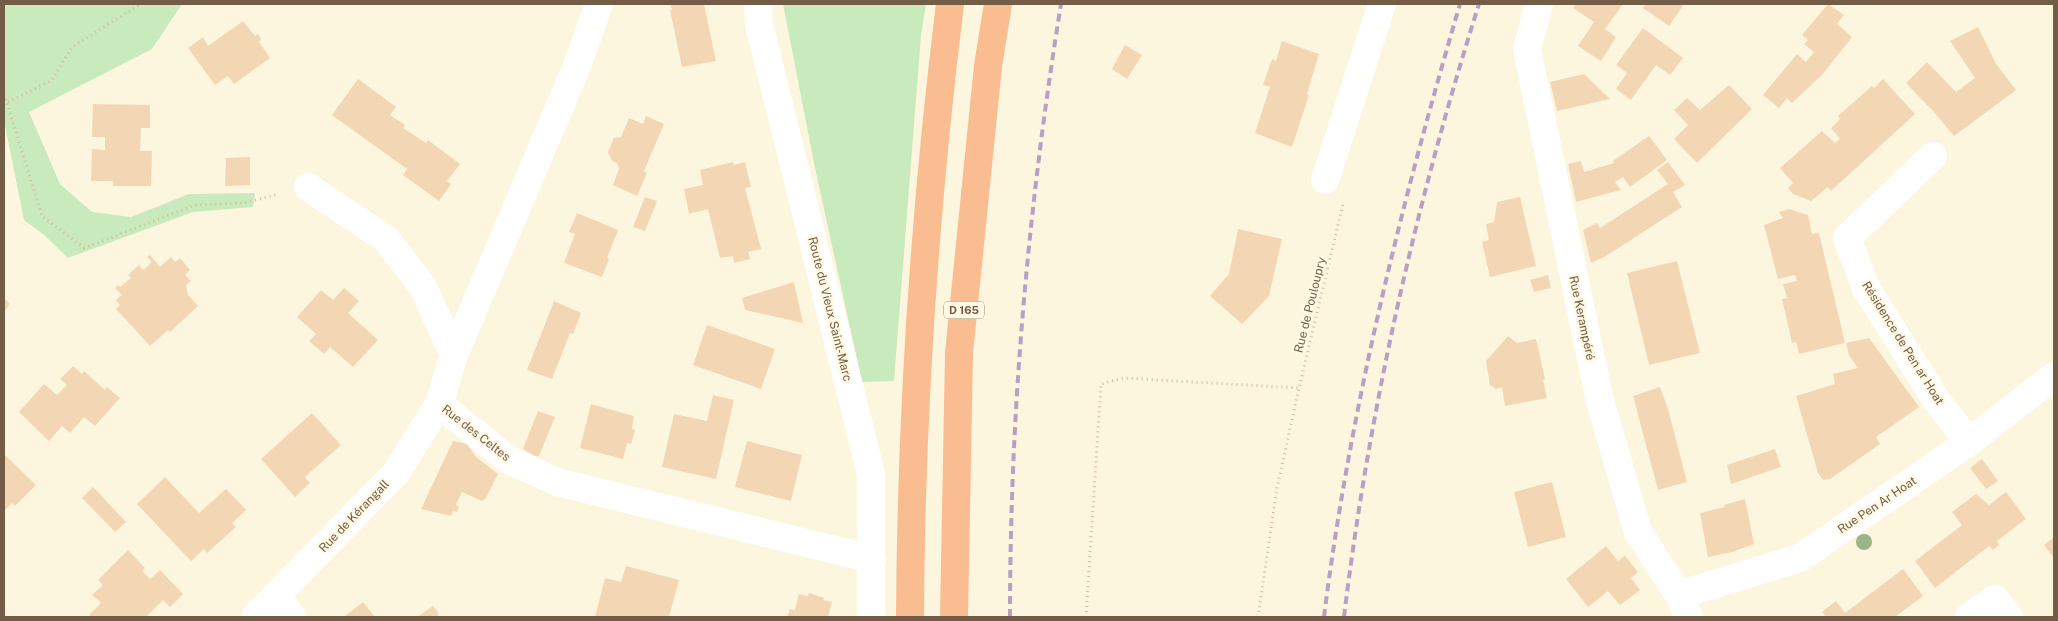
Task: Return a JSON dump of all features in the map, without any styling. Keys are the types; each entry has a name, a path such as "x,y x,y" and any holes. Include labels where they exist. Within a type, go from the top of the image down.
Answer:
{"highway":[{"path":"910,617 910,567 921,312 943,58 950,4"},
{"name":"D 165","path":"954,617 959,353 988,66 998,4"}],"street":[{"name":"Rue des Celtes","path":"599,4 577,66 454,355 439,404 509,460 556,482 872,559"},
{"name":"Route du Vieux Saint-Marc","path":"758,4 759,25 871,474 871,617"},
{"path":"1335,188 1382,4"},
{"name":"Rue Kerampéré","path":"1540,4 1527,49 1599,397 1638,532 1684,606"},
{"name":"Résidence de Pen ar Hoat","path":"1933,156 1847,238 1866,288 1937,401 1969,442"},
{"path":"308,187 386,239 423,287 454,355"},
{"name":"Rue Pen Ar Hoat","path":"1684,606 1800,558 1969,442 2054,376"},
{"name":"Rue de Kérangall","path":"255,617 284,607 396,473 439,404"},
{"path":"1969,617 1995,599 2009,617"}],"path":[{"path":"8,103 52,80 72,47 141,4"},
{"path":"4,94 42,216 84,248 195,205 244,202 308,187"},
{"name":"Rue de Pouloupry","path":"1258,617 1277,488 1298,388 1335,188"},
{"path":"1086,617 1101,384 1123,378 1298,388"}],"green space":[{"path":"5,4 182,4 152,49 29,112 60,184 92,212 131,217 189,194 255,193 253,207 193,212 68,258 43,234 24,220 4,120"},
{"path":"783,4 926,4 921,35 894,381 862,382 815,168"}],"building":[{"path":"670,4 704,4 716,61 682,67"},
{"path":"1576,4 1623,4 1605,29 1616,37 1601,61 1578,46 1594,22 1573,8"},
{"path":"1646,4 1684,4 1669,26 1643,8"},
{"path":"1828,4 1844,15 1837,24 1852,37 1822,75 1792,103 1787,98 1779,108 1763,95 1797,54 1806,62 1814,52 1804,44 1808,40 1802,35"},
{"path":"243,21 255,36 258,34 261,39 259,42 270,58 234,84 228,76 215,85 188,48 203,37 208,46"},
{"path":"1978,27 1996,64 2016,90 1954,136 1906,83 1927,62 1956,92 1975,78 1950,41"},
{"path":"1643,28 1683,58 1670,75 1656,65 1631,100 1616,89 1627,73 1616,65"},
{"path":"1282,41 1319,54 1307,94 1309,95 1292,147 1255,133 1270,87 1263,85 1272,59 1276,61"},
{"path":"1125,45 1142,55 1127,79 1112,69"},
{"path":"1584,74 1610,99 1557,111 1550,82"},
{"path":"358,79 396,107 390,115 405,125 403,128 426,143 428,140 460,164 447,181 451,184 439,201 403,175 407,169 332,115"},
{"path":"1883,79 1915,114 1831,191 1828,187 1811,201 1793,194 1788,188 1793,183 1780,168 1822,131 1835,143 1840,139 1831,128 1840,119 1838,116 1872,86 1874,88"},
{"path":"1729,85 1752,109 1697,163 1674,139 1688,125 1674,110 1687,98 1700,110"},
{"path":"93,104 150,105 150,128 141,128 140,151 152,151 151,186 113,186 113,181 91,181 92,149 105,150 105,137 92,137"},
{"path":"646,116 664,124 644,171 647,173 637,196 613,185 619,169 617,163 612,161 608,152 614,138 621,137 629,118 643,124"},
{"path":"1649,136 1667,160 1630,187 1623,177 1615,182 1621,190 1576,202 1568,164 1581,161 1584,172 1614,163 1613,161"},
{"path":"250,157 250,185 225,186 226,158"},
{"path":"733,162 734,165 745,162 751,187 745,188 761,249 748,252 750,259 734,263 733,256 720,258 708,209 689,214 684,189 703,185 700,170"},
{"path":"1668,162 1685,185 1673,192 1682,207 1606,256 1591,263 1583,230 1597,223 1600,228 1668,184 1657,170"},
{"path":"645,197 657,201 645,231 633,227"},
{"path":"1520,197 1536,266 1490,277 1482,242 1489,240 1486,224 1494,222 1497,202"},
{"path":"1789,209 1808,215 1812,234 1819,233 1845,343 1799,354 1796,342 1792,343 1782,299 1787,298 1783,284 1797,281 1795,275 1778,279 1764,225 1783,218 1779,212"},
{"path":"577,213 618,230 602,277 564,263 575,234 569,232"},
{"path":"1238,229 1282,239 1269,296 1242,324 1210,296 1229,274"},
{"path":"150,255 160,267 171,257 175,262 180,258 190,270 185,275 191,281 186,285 188,295 198,306 170,332 168,330 150,346 116,309 120,305 116,300 122,295 115,288 118,285 120,287 131,278 128,275 139,265 143,270 152,262 147,257"},
{"path":"1677,261 1700,353 1649,365 1627,273"},
{"path":"1548,275 1551,288 1534,292 1530,280"},
{"path":"794,282 803,323 745,310 742,298"},
{"path":"344,288 359,301 348,313 378,340 353,367 330,347 324,354 309,341 316,334 297,317 321,290 333,300"},
{"path":"4,298 10,304 4,312"},
{"path":"554,301 581,313 573,334 570,333 552,379 527,370"},
{"path":"707,325 775,349 761,389 693,365"},
{"path":"1508,336 1517,343 1536,339 1545,379 1543,380 1547,398 1505,406 1502,387 1496,389 1490,385 1486,361"},
{"path":"1869,338 1919,407 1876,437 1880,444 1830,479 1823,480 1818,473 1796,396 1835,384 1833,374 1858,368 1849,355 1846,343"},
{"path":"73,366 82,374 84,371 105,390 107,387 120,398 95,426 84,417 70,433 62,426 49,441 19,412 44,384 57,395 67,385 60,379"},
{"path":"1660,387 1668,409 1687,482 1658,490 1633,396"},
{"path":"713,395 734,400 716,479 662,467 674,414 707,421"},
{"path":"591,404 634,416 632,429 635,430 631,444 627,443 623,459 580,448"},
{"path":"538,411 555,417 539,456 535,456 523,449"},
{"path":"312,413 341,445 305,477 310,483 295,497 261,459"},
{"path":"453,441 467,444 476,457 498,474 486,498 482,501 462,492 456,505 459,507 457,512 453,511 451,516 421,509"},
{"path":"747,441 802,455 791,501 735,487"},
{"path":"1775,449 1781,467 1731,484 1727,465"},
{"path":"4,454 36,485 15,506 12,503 4,511"},
{"path":"1982,459 1998,481 1986,489 1970,468"},
{"path":"165,477 199,513 226,489 246,510 232,523 236,527 207,553 204,549 191,561 137,504"},
{"path":"1552,482 1566,537 1528,547 1514,492"},
{"path":"93,487 126,522 115,532 82,498"},
{"path":"2006,492 2026,519 1997,541 1999,545 1993,550 1989,546 1935,588 1915,561 1962,525 1952,512 1976,494 1989,505"},
{"path":"1745,499 1754,544 1732,552 1708,557 1700,513 1725,507 1724,505"},
{"path":"2054,537 2054,558 2044,545"},
{"path":"1606,546 1618,561 1625,556 1638,572 1631,578 1640,590 1620,605 1608,591 1588,607 1566,579"},
{"path":"128,550 145,568 142,571 150,579 160,570 183,594 170,607 163,600 146,617 91,617 89,615 101,603 92,595 103,585 98,580"},
{"path":"626,566 679,580 669,617 595,617 605,578 621,582"},
{"path":"1903,569 1923,596 1895,617 1826,617 1822,612 1836,601 1845,613"},
{"path":"809,593 832,602 828,617 787,617 790,609 795,610 799,594 808,596"},
{"path":"363,602 375,617 345,616"},
{"path":"433,606 438,612 438,617 417,617"}],"railway":[{"path":"1010,617 1013,463 1023,310 1039,157 1061,4"},
{"path":"1324,617 1348,462 1380,308 1398,231 1460,4"},
{"path":"1344,617 1354,539 1367,462 1397,308 1435,155 1479,4"}]}
